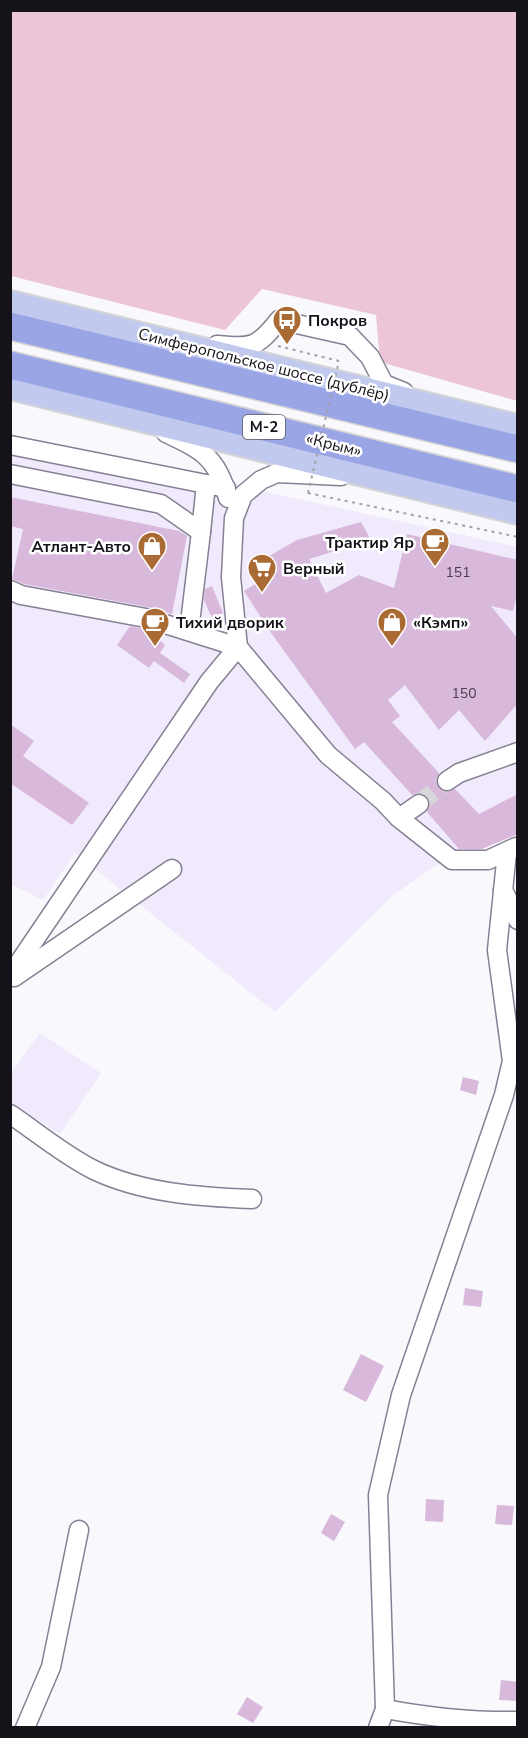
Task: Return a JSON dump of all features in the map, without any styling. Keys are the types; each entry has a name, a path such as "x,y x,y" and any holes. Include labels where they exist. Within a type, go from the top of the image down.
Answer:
{"highway":[{"name":"М-2","path":"10,326 518,449"},
{"name":"«Крым»","path":"10,365 518,489"}],"main road":[{"name":"Симферопольское шоссе (дублёр)","path":"10,302 518,426"},
{"path":"10,388 518,513"}],"street":[{"path":"164,340 249,347 263,339 279,320 350,336 370,357 384,384 459,412"},
{"path":"10,978 209,682 238,647 231,577 234,518 226,488 216,466 199,448 134,418"},
{"path":"10,445 226,488"},
{"path":"234,518 243,495 261,480 278,473 377,477"},
{"path":"10,474 163,505 201,532"},
{"path":"163,505 169,477"},
{"path":"189,631 206,484"},
{"path":"10,590 21,595 146,618 238,647 328,755 384,801 399,818 452,860 488,860 512,849"},
{"path":"447,781 459,773 518,752"},
{"path":"399,818 419,804"},
{"path":"378,1728 385,1709 378,1495 401,1395 504,1095 512,1061 497,950 502,890 512,849"},
{"path":"10,978 172,869"},
{"path":"502,890 518,920"},
{"path":"20,1116 96,1170 140,1186 213,1198 252,1199"},
{"path":"25,1728 51,1667 79,1530"},
{"path":"385,1709 425,1716 490,1722 518,1721"}],"path":[{"path":"296,351 339,361 308,493 518,537"}],"shaded area":[{"path":"10,11 517,11 517,401 380,362 376,315 262,289 225,330 11,276"},
{"path":"11,440 203,478 517,547 517,834 478,850 460,849 392,896 275,1012 75,853 43,900 11,884"},
{"path":"40,1033 101,1073 60,1134 11,1102 11,1073"}],"building":[{"path":"10,497 179,531 187,536 172,614 148,607 24,584 12,579 23,529 10,526"},
{"path":"361,522 371,540 309,559 326,593 359,575 394,588 407,534 518,560 518,591 513,611 491,606 518,639 518,703 485,741 459,710 439,730 405,685 388,700 400,716 392,722 439,773 436,782 442,791 455,789 479,814 518,794 518,834 482,849 459,849 427,812 430,804 428,797 419,793 412,795 364,742 355,749 269,630 244,591 260,581 253,565 297,540"},
{"path":"212,586 223,613 212,618 204,600 205,589"},
{"path":"130,626 148,630 165,645 160,653 190,674 184,683 154,661 149,668 117,645"},
{"path":"10,724 34,741 23,756 89,803 72,825 10,783"},
{"path":"463,1077 479,1081 476,1095 460,1090"},
{"path":"465,1288 483,1291 481,1307 463,1305"},
{"path":"361,1354 384,1366 366,1402 343,1390"},
{"path":"426,1499 444,1500 443,1522 425,1521"},
{"path":"497,1505 514,1506 512,1525 495,1524"},
{"path":"331,1514 345,1522 334,1541 321,1533"},
{"path":"501,1680 518,1682 518,1701 499,1700"},
{"path":"247,1697 263,1707 253,1723 237,1714"}],"tunnel":[{"path":"419,804 447,781"}],"place":[{"name":"Покров","path":"287,346"},
{"name":"Трактир Яр","path":"435,568"},
{"name":"Атлант-Авто","path":"152,572"},
{"name":"Верный","path":"262,594"},
{"name":"Тихий дворик","path":"155,648"},
{"name":"«Кэмп»","path":"392,648"}]}
